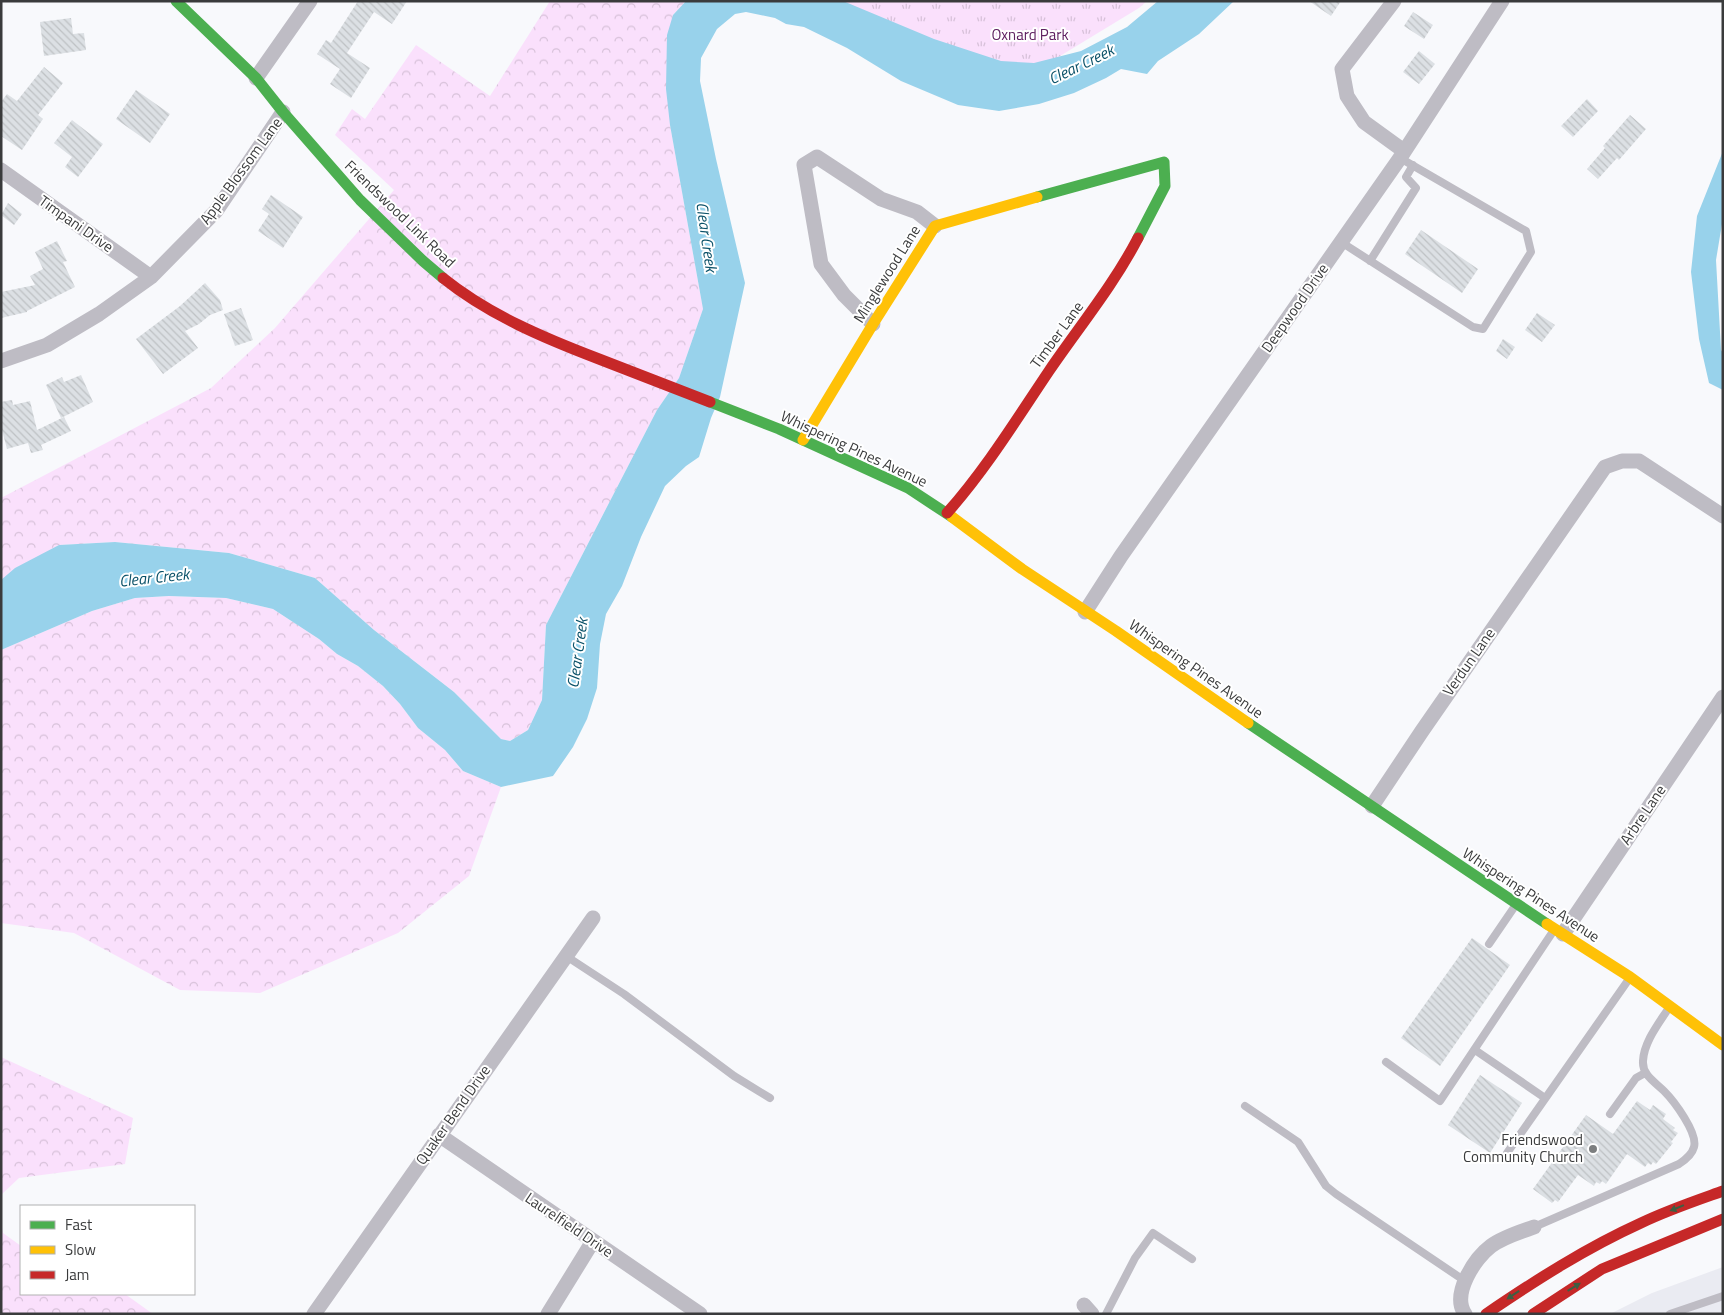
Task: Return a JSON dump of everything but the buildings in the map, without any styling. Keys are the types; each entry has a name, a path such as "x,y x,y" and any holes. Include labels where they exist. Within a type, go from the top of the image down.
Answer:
{"main road":[{"name":"Friendswood Link Road","path":"176,1 256,78 283,112 360,200 423,261 457,289 498,315 553,341 624,369"},
{"name":"Minglewood Lane","path":"804,440 873,324 935,226 1164,162"},
{"name":"Timber Lane","path":"947,513 968,489 1003,442 1050,370 1103,297 1131,252 1164,186 1164,162"},
{"name":"Whispering Pines Avenue","path":"624,369 779,429 908,488 947,513 1022,569 1116,631 1265,735 1516,904 1630,977 1723,1045"},
{"path":"1486,1314 1540,1277 1582,1252 1631,1227 1723,1191"},
{"path":"1533,1314 1602,1269 1723,1219"}],"street":[{"path":"256,78 310,1"},
{"path":"1394,1 1342,69 1347,96 1364,122 1406,158"},
{"name":"Deepwood Drive","path":"1086,612 1121,556 1341,242 1406,158 1502,1"},
{"name":"Apple Blossom Lane","path":"1,362 46,345 99,314 151,277 216,212 283,112"},
{"path":"873,324 844,295 821,264 804,165 817,157 880,199 916,212 935,226"},
{"name":"Timpani Drive","path":"1,170 151,277"},
{"name":"Verdun Lane","path":"1372,806 1605,467 1622,461 1639,461 1723,516"},
{"name":"Arbre Lane","path":"1559,931 1723,697"},
{"name":"Quaker Bend Drive","path":"314,1314 593,918"},
{"name":"Laurelfield Drive","path":"439,1135 700,1314"},
{"path":"1464,1314 1461,1303 1462,1291 1465,1281 1478,1259 1491,1246 1503,1239 1534,1227"},
{"path":"548,1314 593,1241"}],"lane":[{"path":"1370,261 1416,188 1406,177 1406,158"},
{"path":"1341,242 1473,327 1483,329 1532,252 1526,231 1406,158"},
{"path":"1489,944 1516,904"},
{"path":"1386,1062 1440,1101 1559,931"},
{"path":"566,956 624,994 734,1076 770,1098"},
{"path":"1507,1153 1630,977"},
{"path":"1534,1227 1679,1164 1687,1159 1695,1146 1694,1137 1689,1126 1664,1092 1645,1073 1642,1062 1644,1052 1656,1028 1670,1006"},
{"path":"1476,1050 1545,1098"},
{"path":"1610,1114 1636,1078 1645,1073"},
{"path":"1245,1106 1298,1142 1326,1186 1336,1194 1465,1281"},
{"path":"1106,1314 1135,1258 1153,1233 1192,1260"},
{"path":"1670,1314 1723,1296"}],"shaded area":[{"path":"1723,1267 1723,1314 1610,1314 1652,1293"}],"green space":[{"path":"550,1 686,1 673,15 670,125 703,309 679,378 657,410 546,625 542,700 528,730 510,741 501,739 454,692 374,630 315,578 229,553 115,542 59,545 1,580 1,498 211,388 275,328 394,190 335,135 352,109 365,119 416,45 490,96"},
{"name":"Oxnard Park","path":"839,1 1147,1 1139,8 1037,70 965,59"},
{"path":"169,596 226,598 273,609 319,639 337,654 358,666 383,686 400,704 418,728 445,750 463,771 501,787 469,876 398,933 260,993 180,990 74,933 1,923 1,650 92,611 135,598"},
{"path":"1,1057 133,1118 125,1164 19,1178 1,1195"},
{"path":"1,1223 3,1233 20,1245 20,1295 126,1295 153,1314 1,1314"}],"water":[{"name":"Clear Creek","path":"686,1 843,1 934,39 1001,61 1034,63 1081,51 1127,27 1158,1 1234,1 1199,34 1158,61 1147,74 1121,69 1074,93 1039,104 999,111 958,105 901,81 847,48 804,27 786,24 775,18 746,12 735,14 717,29 701,58 700,81 745,283 720,397 711,418 699,457 686,466 665,486 641,537 622,586 606,614 600,644 597,688 587,719 573,747 553,776 501,787 463,771 445,750 418,728 400,704 383,686 358,666 337,654 319,639 273,609 226,598 169,596 135,598 92,611 1,650 1,580 15,568 59,545 115,542 229,553 315,578 374,630 454,692 501,739 510,741 528,730 542,700 546,625 657,410 679,378 703,309 670,125 666,89 667,35 673,15"},
{"path":"1723,151 1723,218 1716,260 1721,350 1723,353 1723,390 1709,383 1699,339 1691,272 1697,216"}],"traffic: fast":[{"path":"176,1 256,78 283,112 360,200 443,278"},
{"path":"1037,197 1164,162 1165,186 1138,238"},
{"path":"710,402 779,429 908,488 952,517"},
{"path":"1248,723 1547,924"}],"traffic: slow":[{"path":"803,440 935,226 1037,197"},
{"path":"952,517 1022,569 1116,631 1248,723"},
{"path":"1547,924 1630,977 1723,1045"}],"traffic: jam":[{"path":"947,513 975,479 1107,290 1138,238"},
{"path":"443,278 479,303 538,334 710,402"},
{"path":"1486,1314 1543,1277 1601,1243 1661,1214 1723,1191"},
{"path":"1533,1314 1602,1269 1723,1219"}],"place":[{"name":"Friendswood Community Church","path":"1593,1149"}]}
